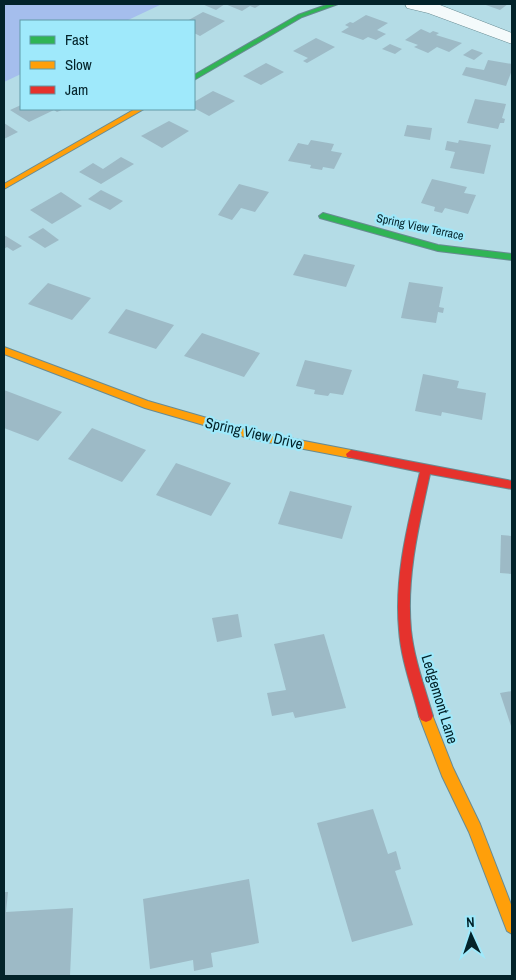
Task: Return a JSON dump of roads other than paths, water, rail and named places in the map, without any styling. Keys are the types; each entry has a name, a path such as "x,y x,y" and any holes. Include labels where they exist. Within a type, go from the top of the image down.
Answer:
{"street":[{"path":"195,77 300,16 335,4"},
{"path":"413,4 434,9 512,39"},
{"path":"4,186 138,110"},
{"name":"Spring View Terrace","path":"323,216 438,248 512,257"},
{"name":"Spring View Drive","path":"4,350 145,404 252,435 512,485"},
{"name":"Ledgemont Lane","path":"426,468 410,538 403,585 405,632 428,724 447,771 475,829 512,926"}]}
